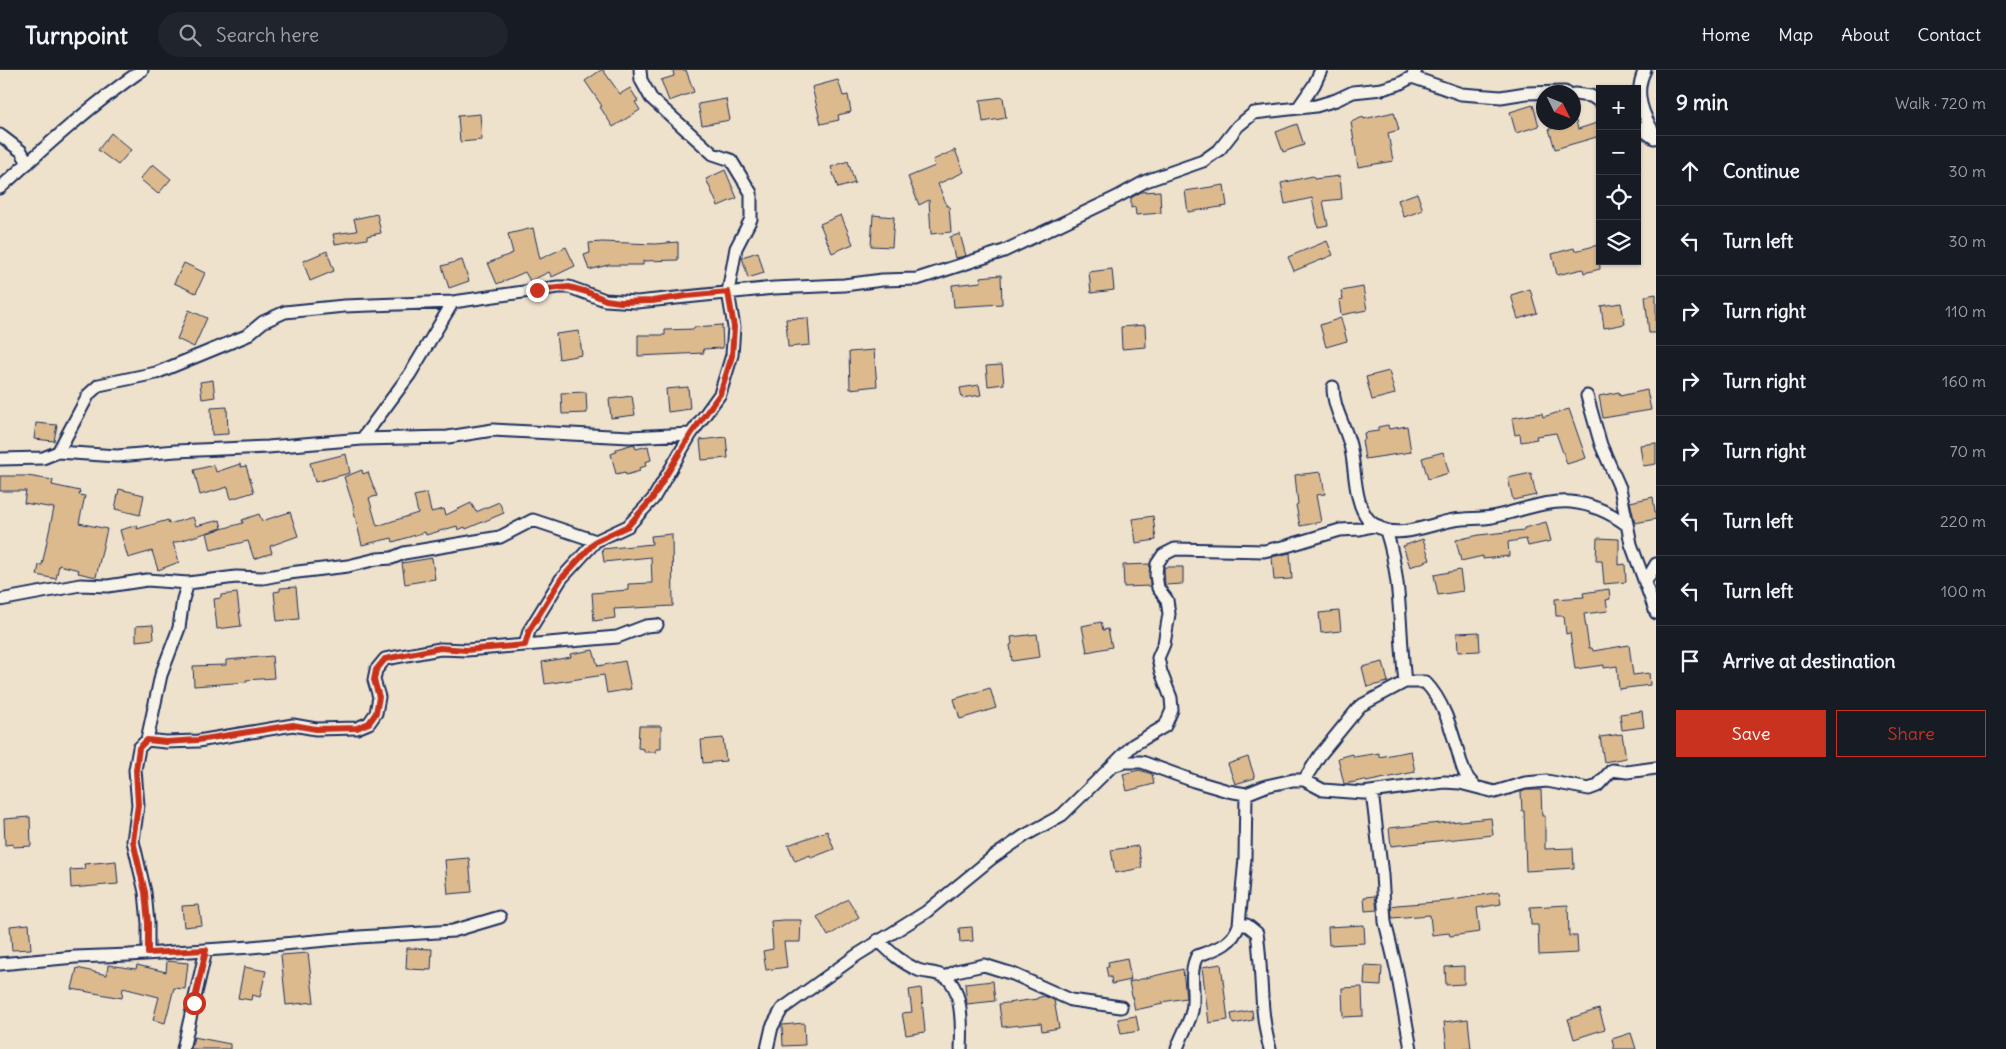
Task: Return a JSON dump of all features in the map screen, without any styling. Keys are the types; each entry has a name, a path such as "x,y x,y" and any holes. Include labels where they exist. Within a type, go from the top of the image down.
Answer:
{"street":[{"path":"0,188 51,141 120,85 142,70"},
{"path":"525,645 529,631 561,579 596,541 628,526 652,499 691,434 720,394 732,356 734,327 728,292 736,248 750,220 751,193 732,160 713,154 650,98 641,80 640,70"},
{"path":"1298,108 1314,85 1321,70"},
{"path":"1645,70 1638,91 1643,112 1656,138"},
{"path":"58,452 89,394 99,385 156,373 192,359 246,336 263,322 285,312 344,306 452,302 558,287 569,287 606,300 620,302 652,301 728,292 917,279 1004,250 1117,197 1146,181 1203,162 1220,149 1238,126 1254,113 1316,106 1353,92 1382,89 1399,84 1414,74 1461,94 1501,97 1536,93"},
{"path":"1581,95 1591,96 1596,99"},
{"path":"1641,129 1656,138"},
{"path":"0,135 21,152 28,163"},
{"path":"362,439 410,374 452,302"},
{"path":"1333,387 1333,400 1350,445 1360,503 1368,518 1386,531 1400,532 1454,520 1491,517 1541,505 1571,502 1613,515 1626,525"},
{"path":"1587,396 1601,445 1620,488 1631,544 1656,613"},
{"path":"0,459 43,458 58,452 117,456 362,439 448,437 492,430 630,437 691,434"},
{"path":"0,600 80,585 108,586 147,580 188,583 236,577 263,578 289,572 348,566 377,559 392,558 404,553 500,537 533,520 596,541"},
{"path":"767,1049 772,1027 782,1009 878,940 926,912 992,858 1024,836 1062,815 1133,745 1165,726 1172,710 1171,698 1158,658 1164,644 1169,614 1166,600 1158,588 1156,575 1157,564 1163,555 1175,550 1264,551 1340,530 1360,529 1376,525"},
{"path":"1386,531 1391,548 1394,571 1405,682"},
{"path":"1645,583 1656,564"},
{"path":"148,953 145,892 133,841 138,805 136,770 139,748 147,740 161,675 179,628 183,600 188,583"},
{"path":"147,740 166,742 198,740 293,725 316,729 357,728 369,723 376,713 379,697 374,680 376,670 385,659 440,648 466,650 617,637 646,626 656,625"},
{"path":"1304,780 1320,755 1360,706 1405,682 1425,682 1435,692 1443,710 1467,779 1478,789"},
{"path":"1112,766 1125,762 1142,762 1228,791 1246,794 1266,786 1293,780 1304,780 1323,790 1364,794 1444,782 1460,783 1495,792 1525,783 1546,780 1589,789 1597,786 1612,770 1627,772 1656,768"},
{"path":"1372,792 1382,875 1385,922 1398,972 1411,1049"},
{"path":"1177,1049 1192,1012 1194,986 1192,966 1197,956 1220,948 1236,933 1240,924 1245,858 1246,794"},
{"path":"0,964 26,960 206,950 453,931 500,917"},
{"path":"1240,924 1247,925 1257,933 1260,952 1264,1026 1270,1049"},
{"path":"878,940 898,960 919,970 945,977 952,984 962,1012 961,1049"},
{"path":"183,1049 206,950"},
{"path":"945,977 956,971 984,965 1029,980 1072,1000 1121,1007"}],"building":[{"path":"603,70 620,94 630,88 638,101 635,102 640,110 613,127 600,107 602,106 585,81"},
{"path":"673,70 686,70 694,92 669,101 661,80 674,76"},
{"path":"838,80 843,96 848,95 851,112 838,115 839,120 821,124 812,87"},
{"path":"1003,97 1006,118 983,122 980,100"},
{"path":"726,99 730,120 702,125 698,104"},
{"path":"1533,105 1536,116 1536,127 1516,133 1510,112"},
{"path":"1394,112 1399,130 1388,133 1393,161 1358,167 1351,122 1363,117 1364,119"},
{"path":"480,114 482,140 460,142 458,116"},
{"path":"1596,123 1596,137 1555,149 1549,130 1581,130 1581,128"},
{"path":"1297,124 1304,145 1283,152 1276,132"},
{"path":"111,133 131,150 118,165 98,150"},
{"path":"955,150 964,172 938,184 947,206 949,206 951,232 931,234 929,200 919,205 908,177 935,166 933,160"},
{"path":"848,161 855,183 838,188 831,167"},
{"path":"153,164 171,179 158,194 140,179"},
{"path":"725,170 737,198 718,206 706,179"},
{"path":"1313,176 1314,179 1340,176 1342,199 1323,201 1328,225 1318,227 1312,198 1285,204 1281,183"},
{"path":"1224,185 1227,206 1188,212 1185,191"},
{"path":"1160,191 1161,213 1136,215 1135,207 1131,208 1131,198 1141,192"},
{"path":"1417,193 1423,210 1404,217 1398,200"},
{"path":"377,214 381,233 367,236 367,239 335,244 333,234 357,231 354,219"},
{"path":"841,215 853,244 832,253 820,224"},
{"path":"873,215 894,217 892,247 871,246"},
{"path":"533,228 540,259 566,247 575,266 552,277 549,272 530,281 525,272 497,284 488,263 513,253 508,234"},
{"path":"960,234 966,256 955,258 950,237"},
{"path":"1327,241 1333,255 1294,271 1288,257"},
{"path":"678,242 678,260 643,261 643,265 608,265 589,270 584,255 590,253 589,243 655,244"},
{"path":"1596,246 1596,265 1600,265 1600,269 1584,273 1583,269 1557,275 1552,254 1574,248 1575,251"},
{"path":"327,251 334,271 310,281 303,261"},
{"path":"758,252 764,273 748,278 742,257"},
{"path":"462,260 469,281 449,288 442,266"},
{"path":"184,263 205,273 196,293 174,283"},
{"path":"1112,269 1114,290 1091,293 1089,272"},
{"path":"1001,275 1002,304 954,307 952,285 981,282 980,277"},
{"path":"1363,287 1367,310 1341,315 1339,300 1343,299 1341,291"},
{"path":"1530,289 1537,313 1518,319 1511,295"},
{"path":"1656,294 1656,333 1649,333 1645,296"},
{"path":"1621,303 1625,324 1604,328 1601,306"},
{"path":"189,310 207,318 194,347 177,339"},
{"path":"808,318 810,345 788,347 786,319"},
{"path":"1341,318 1347,341 1326,347 1320,325"},
{"path":"722,325 723,348 703,349 704,353 638,356 638,335 665,335 665,330 694,329 694,327"},
{"path":"1145,325 1146,347 1122,349 1121,327"},
{"path":"579,331 582,355 559,359 556,334"},
{"path":"874,350 877,386 850,389 849,352"},
{"path":"1002,365 1004,384 988,386 986,366"},
{"path":"1389,371 1395,394 1372,400 1366,377"},
{"path":"213,380 215,397 202,399 200,382"},
{"path":"979,385 981,395 962,398 960,388"},
{"path":"688,387 690,409 668,412 666,389"},
{"path":"1647,390 1651,410 1603,418 1599,396 1619,392 1620,396"},
{"path":"586,392 587,413 562,414 561,393"},
{"path":"632,396 635,415 611,418 609,399"},
{"path":"227,407 228,434 212,435 211,408"},
{"path":"1569,409 1586,458 1567,464 1556,433 1536,436 1537,439 1521,442 1520,434 1515,435 1512,418 1542,413 1543,417"},
{"path":"36,423 57,425 54,441 34,439"},
{"path":"1388,425 1389,429 1407,426 1411,452 1365,459 1362,440 1365,440 1364,433 1378,431 1378,427"},
{"path":"726,437 728,458 702,460 700,440"},
{"path":"1656,443 1656,464 1643,466 1640,445"},
{"path":"634,444 636,449 648,446 651,460 645,462 646,466 639,468 640,471 626,475 625,472 616,474 611,454 616,452 616,449"},
{"path":"1443,452 1449,473 1428,479 1422,458"},
{"path":"346,454 350,473 315,482 310,463"},
{"path":"240,464 241,467 246,466 254,492 231,499 228,487 200,495 194,470 214,465 216,472"},
{"path":"362,470 363,474 368,472 377,496 369,498 377,526 418,513 414,496 427,493 431,512 444,509 446,515 471,503 476,512 499,502 504,513 466,529 465,527 458,530 457,526 426,535 425,532 393,542 392,538 362,545 354,508 344,477"},
{"path":"1321,472 1325,494 1316,495 1321,522 1300,526 1296,505 1298,504 1295,475"},
{"path":"1531,473 1536,495 1513,500 1508,478"},
{"path":"0,476 27,476 53,480 52,485 80,491 79,495 85,496 79,523 107,529 96,577 78,573 79,570 59,565 56,579 37,575 39,565 42,565 54,508 24,503 26,491 0,491"},
{"path":"119,489 144,495 140,515 115,509"},
{"path":"1653,497 1656,519 1635,523 1630,502"},
{"path":"290,512 298,536 270,546 272,553 254,559 248,541 211,550 207,533 243,523 242,520 259,514 262,521"},
{"path":"1153,516 1156,540 1136,543 1133,519"},
{"path":"193,517 196,526 220,520 222,528 173,543 179,562 158,570 152,551 128,558 120,530 138,525 137,529 168,520 169,524"},
{"path":"1546,522 1551,541 1528,546 1526,539 1508,542 1509,556 1483,559 1483,556 1461,561 1456,540 1479,535 1524,530 1524,528"},
{"path":"672,534 673,606 614,609 615,618 594,621 592,593 628,590 628,584 652,583 651,557 604,562 602,549 652,544 651,536"},
{"path":"1597,538 1619,539 1619,565 1625,564 1626,582 1604,584 1602,561 1596,561"},
{"path":"1423,539 1430,560 1410,567 1403,546"},
{"path":"1290,553 1292,579 1274,580 1272,557"},
{"path":"432,558 435,579 405,584 402,563"},
{"path":"1150,564 1150,586 1124,587 1123,565"},
{"path":"1164,567 1183,567 1183,584 1165,585"},
{"path":"1460,570 1463,591 1438,595 1434,575"},
{"path":"296,587 299,619 277,621 274,592 280,591 280,588"},
{"path":"1609,589 1610,599 1606,600 1608,611 1584,614 1589,648 1592,648 1593,651 1629,645 1633,675 1649,673 1650,685 1619,689 1617,666 1604,668 1604,665 1575,669 1570,633 1566,634 1564,616 1556,616 1555,599 1584,597 1583,593"},
{"path":"237,593 241,626 217,629 214,599 221,598 221,595"},
{"path":"1339,611 1341,631 1321,633 1319,613"},
{"path":"1101,622 1103,630 1108,629 1112,647 1087,652 1082,626"},
{"path":"153,625 154,639 136,641 136,626"},
{"path":"1479,632 1480,651 1458,652 1457,633"},
{"path":"1037,634 1040,657 1012,661 1011,637"},
{"path":"593,650 598,666 625,661 631,689 607,693 604,675 545,684 542,662 571,657 570,654"},
{"path":"272,656 274,678 194,686 193,666 226,665 226,660"},
{"path":"1383,662 1388,682 1367,687 1362,667"},
{"path":"990,688 996,708 960,719 954,699"},
{"path":"1642,711 1644,727 1622,730 1620,714"},
{"path":"639,726 661,726 661,749 656,749 656,752 644,752 644,749 638,748"},
{"path":"1622,734 1626,758 1604,762 1600,737"},
{"path":"723,738 726,761 703,763 701,740"},
{"path":"1411,751 1415,772 1366,782 1365,780 1344,784 1338,758 1353,754 1354,757 1379,753 1379,757"},
{"path":"1248,757 1255,778 1235,784 1228,764"},
{"path":"1139,770 1152,774 1154,784 1127,791 1123,774"},
{"path":"1541,790 1542,816 1545,816 1545,849 1573,848 1574,868 1526,871 1524,811 1522,811 1521,792"},
{"path":"30,817 31,846 13,847 13,844 5,845 4,819"},
{"path":"1491,818 1493,835 1391,846 1389,828"},
{"path":"827,831 834,849 811,858 810,855 795,861 788,845"},
{"path":"1138,846 1142,868 1115,873 1111,850"},
{"path":"469,858 472,892 448,894 445,860"},
{"path":"116,861 118,884 71,888 70,870 85,869 84,864"},
{"path":"1499,892 1501,904 1477,908 1480,932 1450,936 1449,933 1432,935 1430,915 1392,918 1391,906 1448,901"},
{"path":"1375,896 1377,910 1365,911 1364,897"},
{"path":"848,899 859,917 828,936 817,917"},
{"path":"199,905 202,925 184,927 182,906"},
{"path":"1568,905 1569,936 1577,936 1578,953 1539,955 1538,925 1531,925 1530,907"},
{"path":"801,920 800,942 784,942 787,967 766,970 763,951 773,949 771,921"},
{"path":"29,924 31,949 12,950 10,926"},
{"path":"1364,925 1365,943 1329,945 1328,927"},
{"path":"972,927 973,941 960,942 959,928"},
{"path":"407,948 432,949 431,970 406,969"},
{"path":"308,953 314,1002 286,1005 281,955"},
{"path":"1127,958 1131,980 1112,984 1106,967 1109,967 1108,962"},
{"path":"167,961 188,963 185,989 174,988 165,1023 153,1020 159,997 123,988 122,998 72,989 77,968 107,975 108,965 136,969 137,965 166,972"},
{"path":"1221,964 1228,1020 1209,1023 1202,967"},
{"path":"1365,965 1382,966 1381,986 1364,985"},
{"path":"1464,966 1464,984 1446,985 1445,967"},
{"path":"244,967 266,971 260,997 252,995 251,1000 238,998"},
{"path":"1183,969 1186,998 1162,1002 1163,1004 1135,1010 1129,982"},
{"path":"993,981 995,1001 967,1004 965,984"},
{"path":"1362,987 1363,1016 1343,1017 1342,988"},
{"path":"921,988 925,1032 906,1035 902,1013 912,1012 909,990"},
{"path":"1044,996 1054,1000 1059,1028 1042,1031 1041,1023 1002,1027 999,1004 1037,999"},
{"path":"1599,1009 1605,1029 1574,1039 1568,1019"},
{"path":"1252,1010 1253,1020 1233,1024 1231,1014"},
{"path":"1136,1016 1139,1031 1121,1034 1118,1019"},
{"path":"1468,1019 1471,1049 1447,1049 1444,1022"},
{"path":"804,1023 805,1045 783,1046 782,1025"},
{"path":"1631,1033 1636,1049 1614,1049 1612,1039"},
{"path":"194,1037 230,1044 230,1049 191,1049"}],"route":[{"path":"194,1003 206,950 148,953 145,892 133,841 138,805 136,770 139,748 147,740 166,742 198,740 293,725 316,729 357,728 369,723 376,713 379,697 374,680 376,670 385,659 440,648 466,650 525,645 529,631 561,579 596,541 628,526 652,499 691,434 720,394 732,356 734,327 728,292 652,301 620,302 606,300 569,287 537,290"}]}
